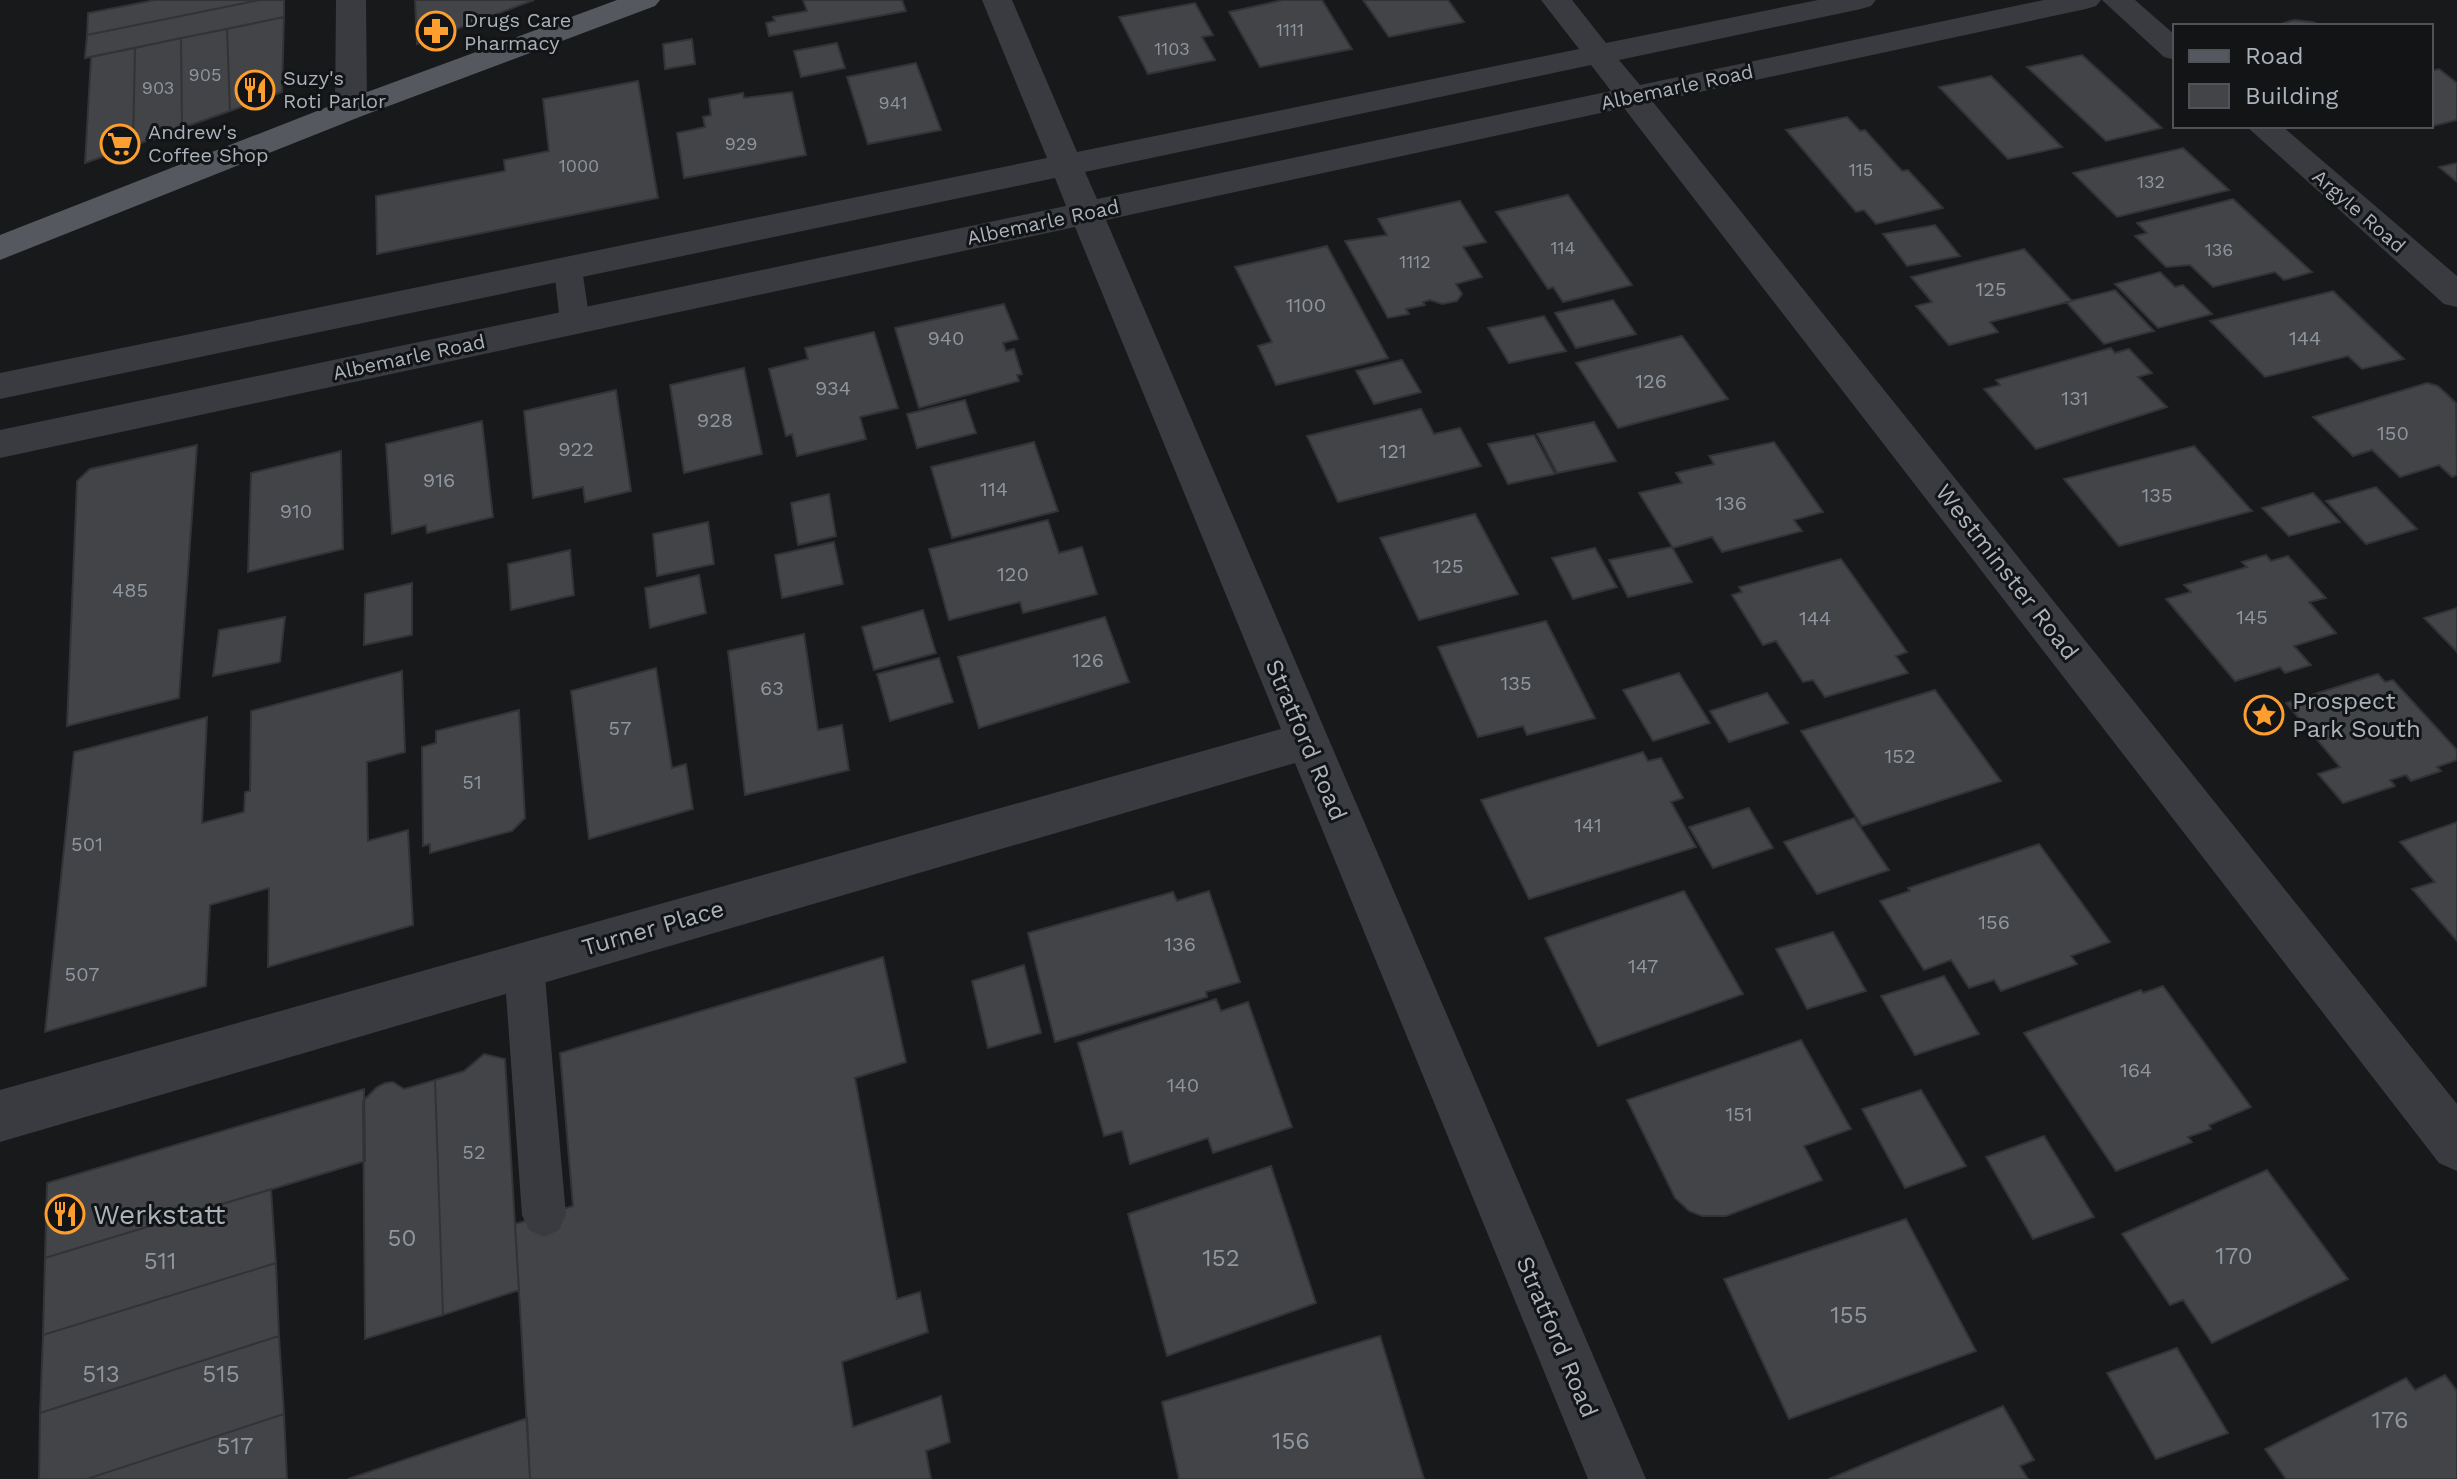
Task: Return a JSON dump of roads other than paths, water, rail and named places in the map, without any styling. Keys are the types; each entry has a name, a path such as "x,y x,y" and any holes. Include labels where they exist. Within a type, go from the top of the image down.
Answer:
{"main road":[{"path":"0,248 351,109 645,0"}],"street":[{"path":"351,0 351,109"},
{"name":"Stratford Road","path":"997,0 1617,1479"},
{"name":"Westminster Road","path":"1556,0 2457,1145"},
{"name":"Albemarle Road","path":"0,386 1861,0"},
{"name":"Albemarle Road","path":"0,444 2086,0"},
{"path":"2117,0 2173,49"},
{"name":"Argyle Road","path":"2264,128 2457,295"},
{"path":"107,422 112,361"},
{"name":"Turner Place","path":"0,1116 1306,741"}],"lane":[{"path":"568,269 575,322"},
{"path":"524,966 544,1215"}],"place":[{"name":"Drugs Care Pharmacy","path":"436,31"},
{"name":"Suzy's Roti Parlor","path":"255,90"},
{"name":"Andrew's Coffee Shop","path":"120,144"},
{"name":"Prospect Park South","path":"2264,715"},
{"name":"Werkstatt","path":"65,1214"}]}
